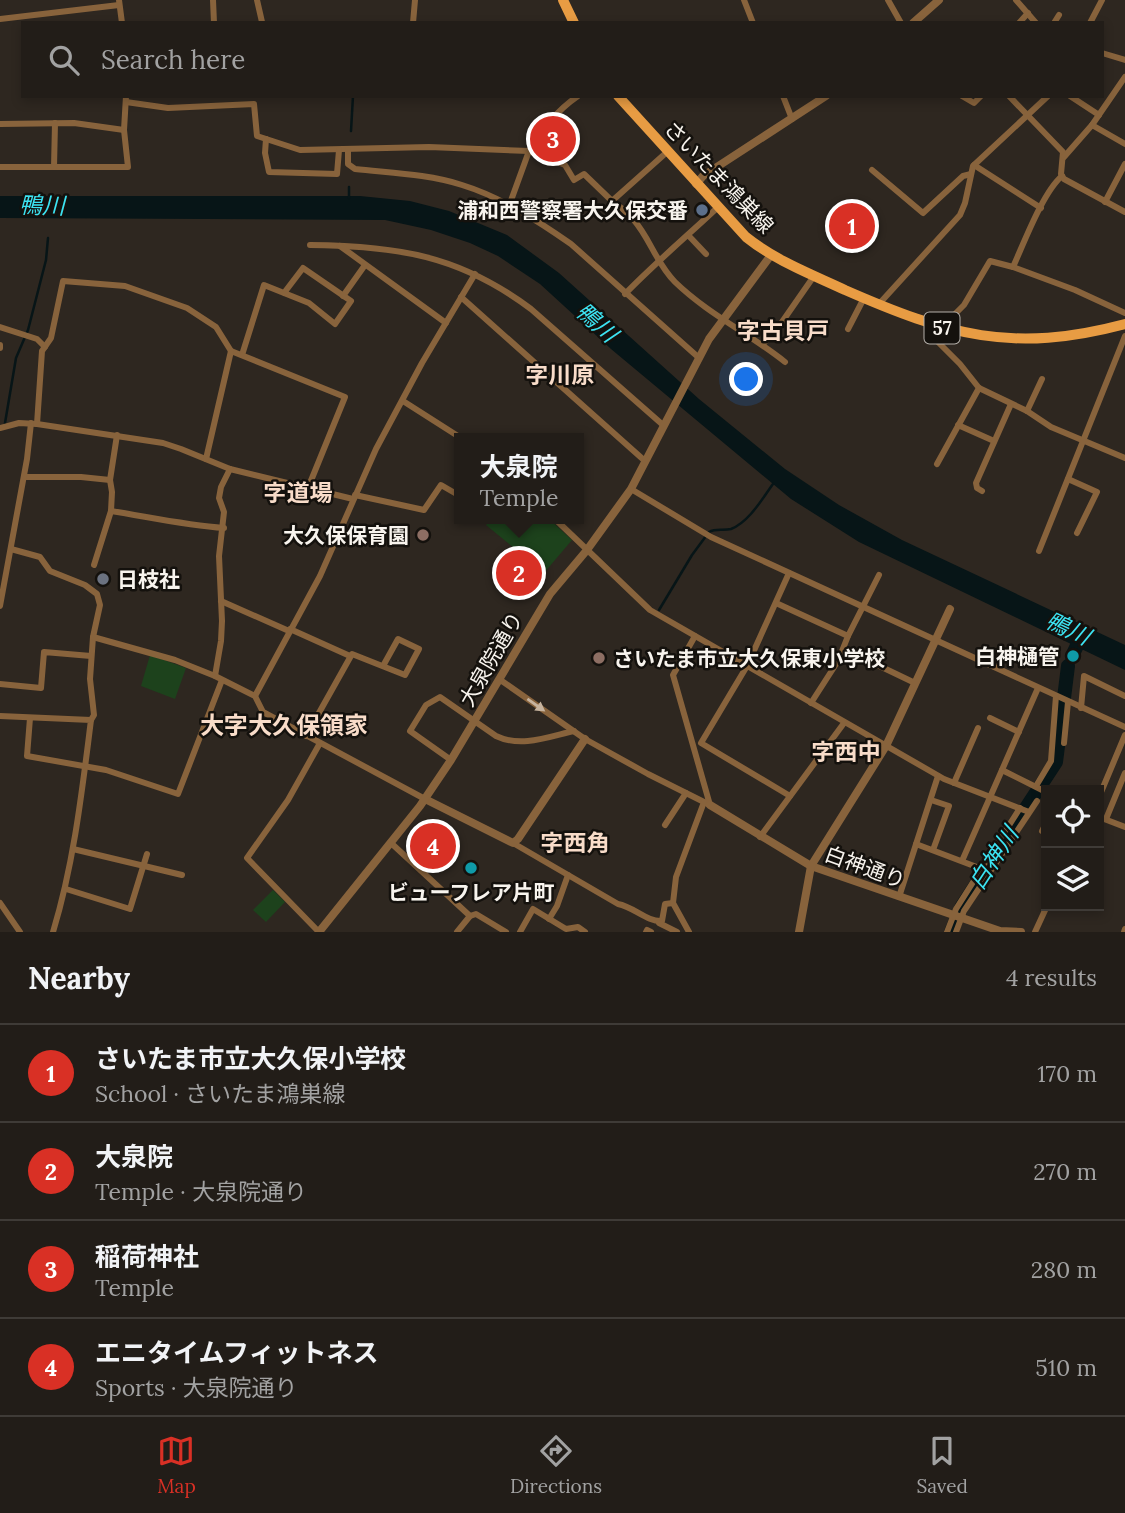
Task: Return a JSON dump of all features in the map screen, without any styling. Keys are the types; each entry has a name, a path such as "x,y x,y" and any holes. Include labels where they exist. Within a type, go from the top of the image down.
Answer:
{"main road":[{"path":"563,0 573,21"},
{"name":"さいたま鴻巣線","path":"620,98 746,237 771,255 814,276 927,324 991,337 1022,339 1069,336 1125,324"}],"street":[{"path":"213,0 214,21"},
{"path":"257,0 262,21"},
{"path":"413,21 415,0"},
{"path":"744,0 752,21"},
{"path":"888,0 900,21"},
{"path":"915,21 939,0"},
{"path":"1016,0 1034,21"},
{"path":"1091,21 1101,0"},
{"path":"0,19 119,3 122,21"},
{"path":"1021,21 1028,13"},
{"path":"1055,21 1059,15"},
{"path":"1104,54 1125,60"},
{"path":"1064,157 1092,125 1125,77"},
{"path":"214,106 215,98"},
{"path":"509,206 529,151 545,125 564,105 575,98"},
{"path":"784,98 792,119"},
{"path":"696,184 703,176 823,98"},
{"path":"1011,98 1060,148 1064,157 1062,176 1056,181 1041,208 1013,267"},
{"path":"879,304 960,215 974,165 1046,98"},
{"path":"1073,98 1099,115"},
{"path":"0,167 128,167 124,130 126,99 168,107 254,104 257,136 300,150 429,147 529,151 565,165 574,180 584,174 635,220 657,261 677,283 722,319 763,344 785,362"},
{"path":"54,167 55,123"},
{"path":"0,124 74,123 124,130"},
{"path":"1092,125 1125,144"},
{"path":"266,139 265,153 269,172 337,174 339,150"},
{"path":"348,150 348,164 355,169 408,174 461,184 509,206 571,244 698,357"},
{"path":"612,201 667,152"},
{"path":"1105,202 1125,164"},
{"path":"974,165 1041,208"},
{"path":"872,170 923,213 963,176 971,174"},
{"path":"1062,176 1125,212"},
{"path":"625,294 657,261 717,208"},
{"path":"688,235 706,254"},
{"path":"310,245 398,250 447,262 475,274 509,292 531,309 665,421"},
{"path":"339,245 446,323"},
{"name":"大泉院通り","path":"319,932 425,799 475,722 550,594 587,550 631,489 693,365 722,319 771,255"},
{"path":"941,328 964,305 989,262 995,261 1065,286 1125,313"},
{"path":"343,296 365,265"},
{"path":"242,355 264,285 284,293 309,303 335,324 351,302 303,268 284,293"},
{"path":"475,274 376,449 320,576 255,696 256,702 263,712 306,736 513,844 618,904 629,906 677,932"},
{"path":"763,344 782,323 814,276"},
{"path":"0,606 4,566 11,549 34,423 42,351 52,334 63,281 125,286 187,308 216,327 232,351 345,397 308,488"},
{"path":"461,297 645,461"},
{"path":"848,329 864,298"},
{"path":"927,324 933,338 960,364 979,388 1027,411 1051,427 1125,458"},
{"path":"0,327 37,339 45,347"},
{"path":"1039,551 1125,336"},
{"path":"206,459 232,351"},
{"path":"1027,411 1042,379"},
{"path":"937,464 979,388"},
{"path":"403,401 454,434"},
{"path":"982,491 977,488 976,483 1011,404"},
{"path":"0,428 19,423 34,423 163,443 230,469 308,488 424,510 441,485 454,493"},
{"path":"958,425 994,441"},
{"path":"94,565 111,511 113,492 110,480 117,435"},
{"path":"215,676 221,642 219,556 224,512 219,498 221,486 230,469"},
{"path":"24,477 110,480"},
{"path":"1068,479 1097,492 1077,533"},
{"path":"631,489 711,537 1125,727"},
{"path":"111,511 186,525 223,528"},
{"path":"560,524 650,610 938,776 1025,810"},
{"path":"11,549 40,557 50,571 85,585 97,594 100,605 91,656 90,679 94,715 91,720 66,889 53,932"},
{"path":"789,573 747,666 701,743 790,796"},
{"path":"811,703 838,661 879,575"},
{"path":"221,601 349,656"},
{"path":"776,603 848,636"},
{"path":"799,932 811,866 886,746 950,609"},
{"path":"689,932 673,903 676,877 682,856 707,803 673,675 695,636"},
{"path":"93,637 175,660 255,696"},
{"path":"306,736 352,653 356,654 383,666 405,675 419,649 398,639 383,666"},
{"path":"0,684 41,688 44,652 91,656"},
{"path":"867,660 915,683"},
{"path":"1081,708 1083,676 1125,696"},
{"path":"499,679 584,739 648,775 707,803"},
{"path":"30,718 26,755 85,764 178,794 222,680"},
{"path":"962,861 1038,688"},
{"path":"450,760 410,731 426,705 440,697 496,736 511,742 530,741 574,731"},
{"path":"1063,699 1065,743"},
{"path":"1042,785 1051,761 1063,699"},
{"path":"0,716 91,720"},
{"path":"990,718 1019,732"},
{"path":"760,837 844,723"},
{"path":"954,783 978,728"},
{"path":"1104,785 1125,735"},
{"path":"513,844 584,739"},
{"path":"319,932 247,858 288,800 320,743"},
{"path":"1002,770 1041,789"},
{"path":"1104,814 1125,774"},
{"path":"899,897 938,776"},
{"path":"665,825 686,793"},
{"path":"931,800 949,806 933,850"},
{"path":"956,932 957,917 982,869 1025,810 1037,801"},
{"name":"白神通り","path":"707,803 811,866 1000,931 1021,932"},
{"path":"947,932 1025,810"},
{"path":"1104,819 1125,827"},
{"path":"391,843 470,916"},
{"path":"916,844 982,869"},
{"path":"72,849 182,875"},
{"path":"66,889 130,909 147,854"},
{"path":"549,919 557,906 568,875"},
{"path":"0,903 20,932"},
{"path":"657,922 662,921 665,904 673,903"},
{"path":"520,932 533,909 566,929 581,931"},
{"path":"1035,932 1045,911"},
{"path":"457,932 470,916 476,914 506,932"}],"green space":[{"path":"554,524 572,540 544,573 486,525"},
{"path":"150,655 186,668 175,699 141,686"},
{"path":"273,890 285,902 266,922 253,910"}],"water":[{"name":"鴨川","path":"0,196 360,196 410,201 449,211 507,235 559,273 699,399 785,469 839,505 902,540 1125,645 1125,670 859,542 791,499 611,349 540,284 498,256 470,243 431,230 385,220 0,218"}],"waterway":[{"path":"351,131 353,98"},
{"path":"349,187 349,198"},
{"path":"5,423 16,358 28,330 46,260 48,238"},
{"path":"659,610 709,532 738,526 755,509 773,484"},
{"name":"白神川","path":"1073,654 1082,635"},
{"name":"白神川","path":"951,932 962,906 1056,762 1068,666"}],"place":[{"name":"稲荷神社","path":"553,139"},
{"name":"浦和西警察署大久保交番","path":"702,210"},
{"name":"さいたま市立大久保小学校","path":"852,226"},
{"name":"大久保保育園","path":"423,535"},
{"name":"大泉院","path":"519,573"},
{"name":"日枝社","path":"103,579"},
{"name":"白神樋管","path":"1073,656"},
{"name":"さいたま市立大久保東小学校","path":"599,658"},
{"name":"エニタイムフィットネス","path":"433,846"},
{"name":"ビューフレア片町","path":"471,868"}],"district":[{"name":"字古貝戸","path":"783,330"},
{"name":"字川原","path":"560,374"},
{"name":"字道場","path":"298,492"},
{"name":"大字大久保領家","path":"284,725"},
{"name":"字西中","path":"846,751"},
{"name":"字西角","path":"575,842"}]}
